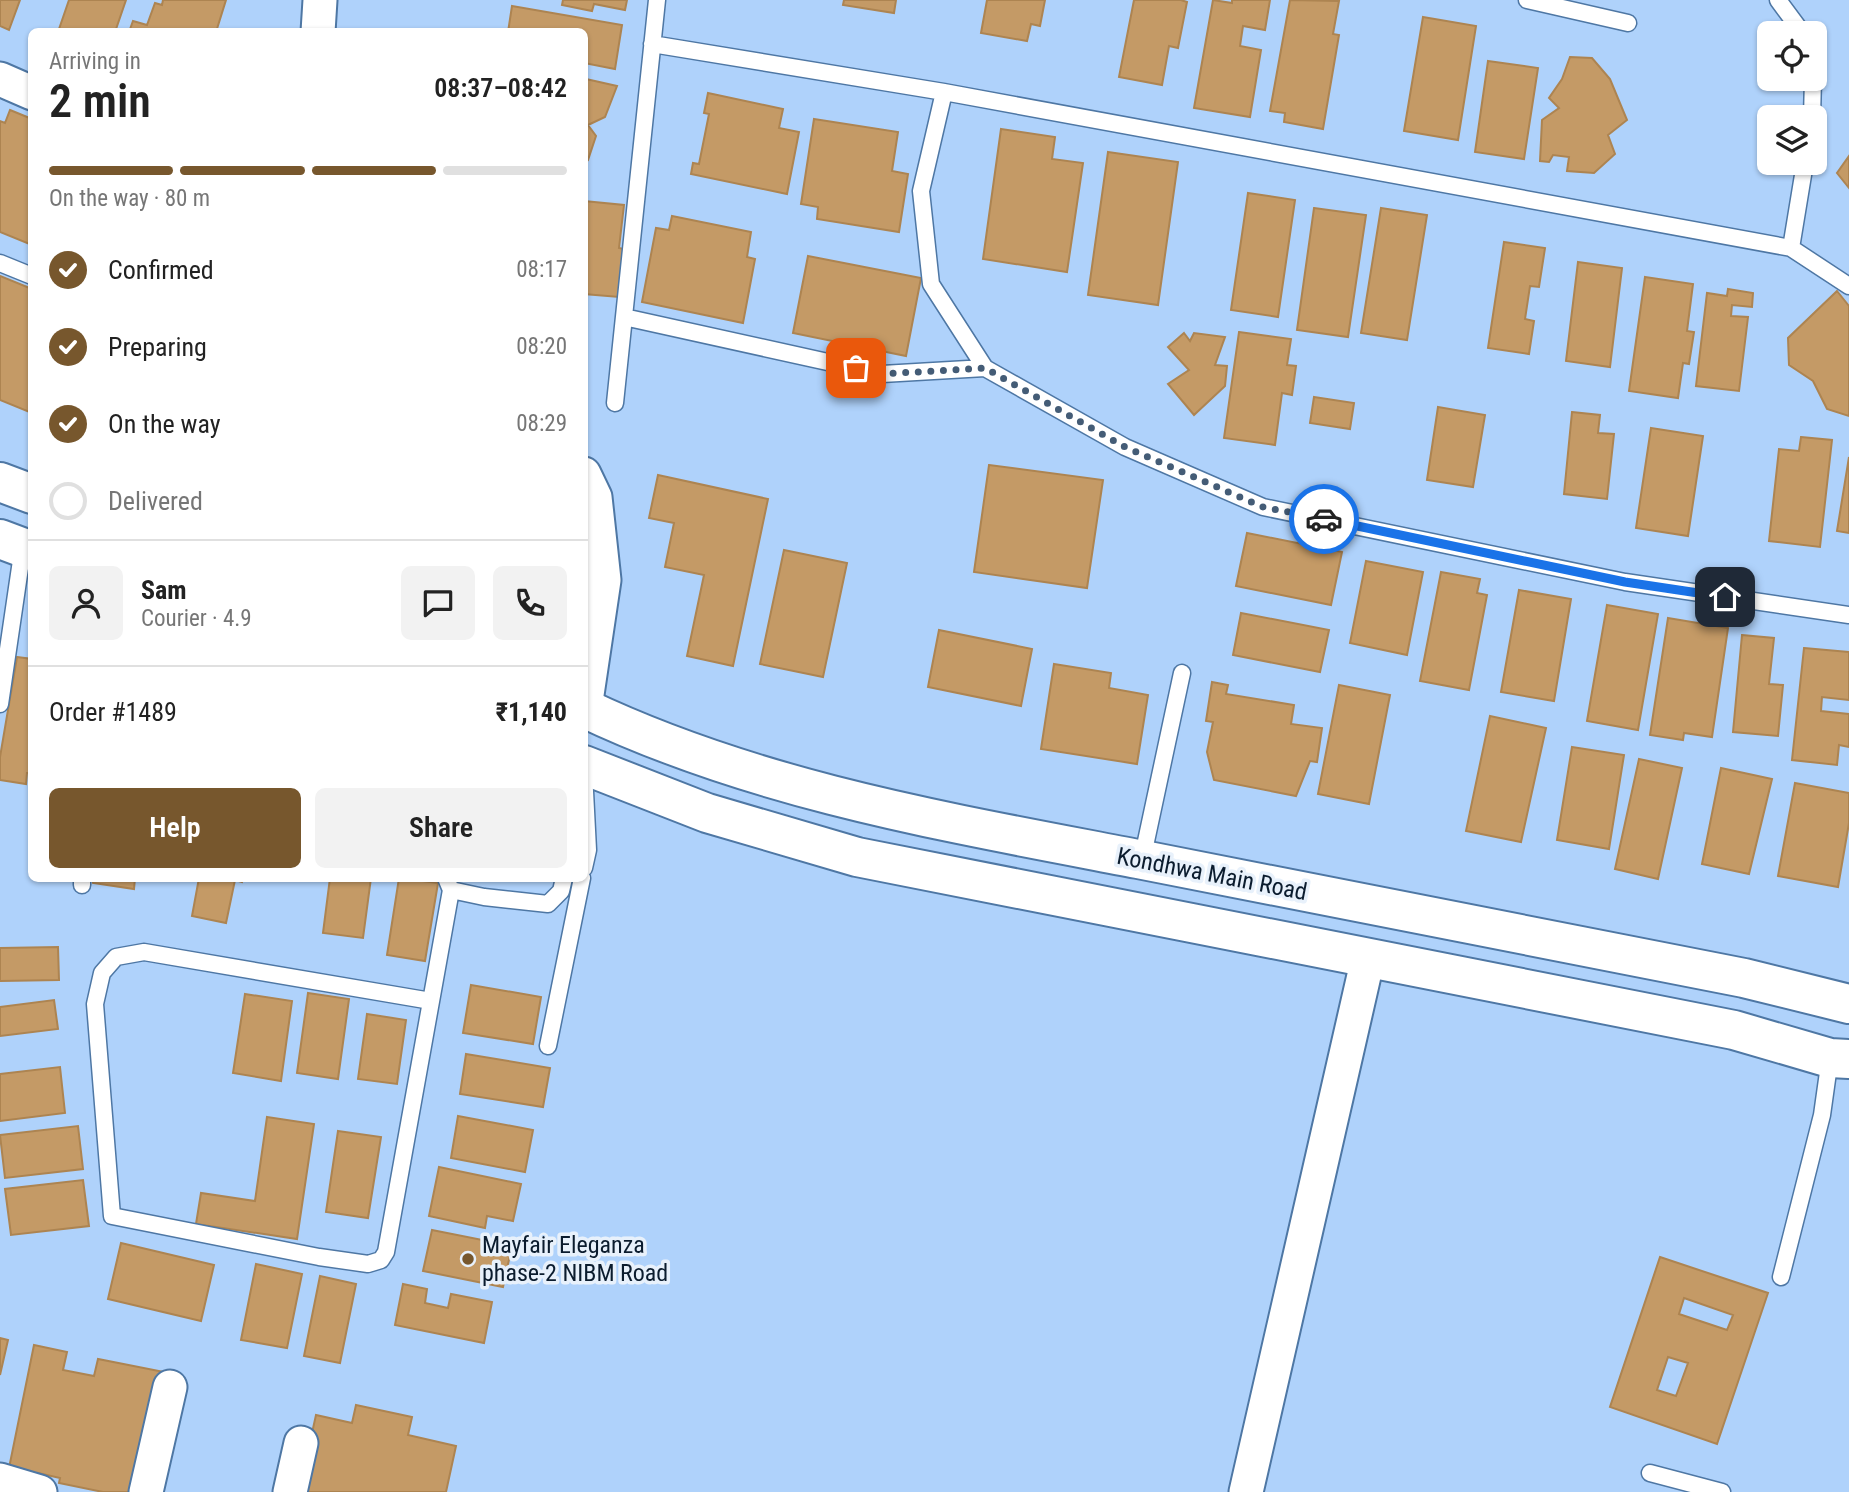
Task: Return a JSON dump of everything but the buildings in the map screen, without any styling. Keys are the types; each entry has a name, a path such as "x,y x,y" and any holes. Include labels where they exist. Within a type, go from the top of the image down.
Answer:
{"main road":[{"path":"0,482 28,492"},
{"name":"Kondhwa Main Road","path":"588,709 724,763 870,805 1744,978 1849,1004"},
{"path":"588,767 707,813 856,856 1734,1030 1840,1058"},
{"path":"1793,1047 1802,994"}],"street":[{"path":"318,28 320,0"},
{"path":"0,79 28,91"},
{"path":"588,482 595,497 604,580 588,688"},
{"path":"1246,1492 1368,958"},
{"path":"146,1492 170,1387"},
{"path":"290,1492 301,1443"},
{"path":"0,1480 40,1492"}],"lane":[{"path":"615,403 657,0"},
{"path":"1527,0 1628,23"},
{"path":"1778,0 1792,21"},
{"path":"652,44 944,92 1791,248 1849,286"},
{"path":"944,92 921,191 931,284 985,368 1125,447 1263,507 1625,582 1849,615"},
{"path":"1791,248 1803,175"},
{"path":"0,263 28,274"},
{"path":"624,317 882,374 985,368"},
{"path":"0,704 18,546"},
{"path":"1142,860 1182,673"},
{"path":"431,1001 144,951 116,957 102,973 96,1004 112,1216 318,1257 368,1264 381,1260 386,1252 431,1001 448,884 484,897 548,904 561,891 563,882"},
{"path":"548,1046 581,882"},
{"path":"1781,1277 1822,1115 1840,1058"},
{"path":"1650,1472 1722,1492"}],"way so far":[{"path":"856,368 882,374 985,368 1125,447 1263,507 1324,519"}],"place":[{"name":"Mayfair Eleganza phase-2 NIBM Road","path":"468,1259"}],"route":[{"path":"1324,519 1625,582 1725,597"}]}
